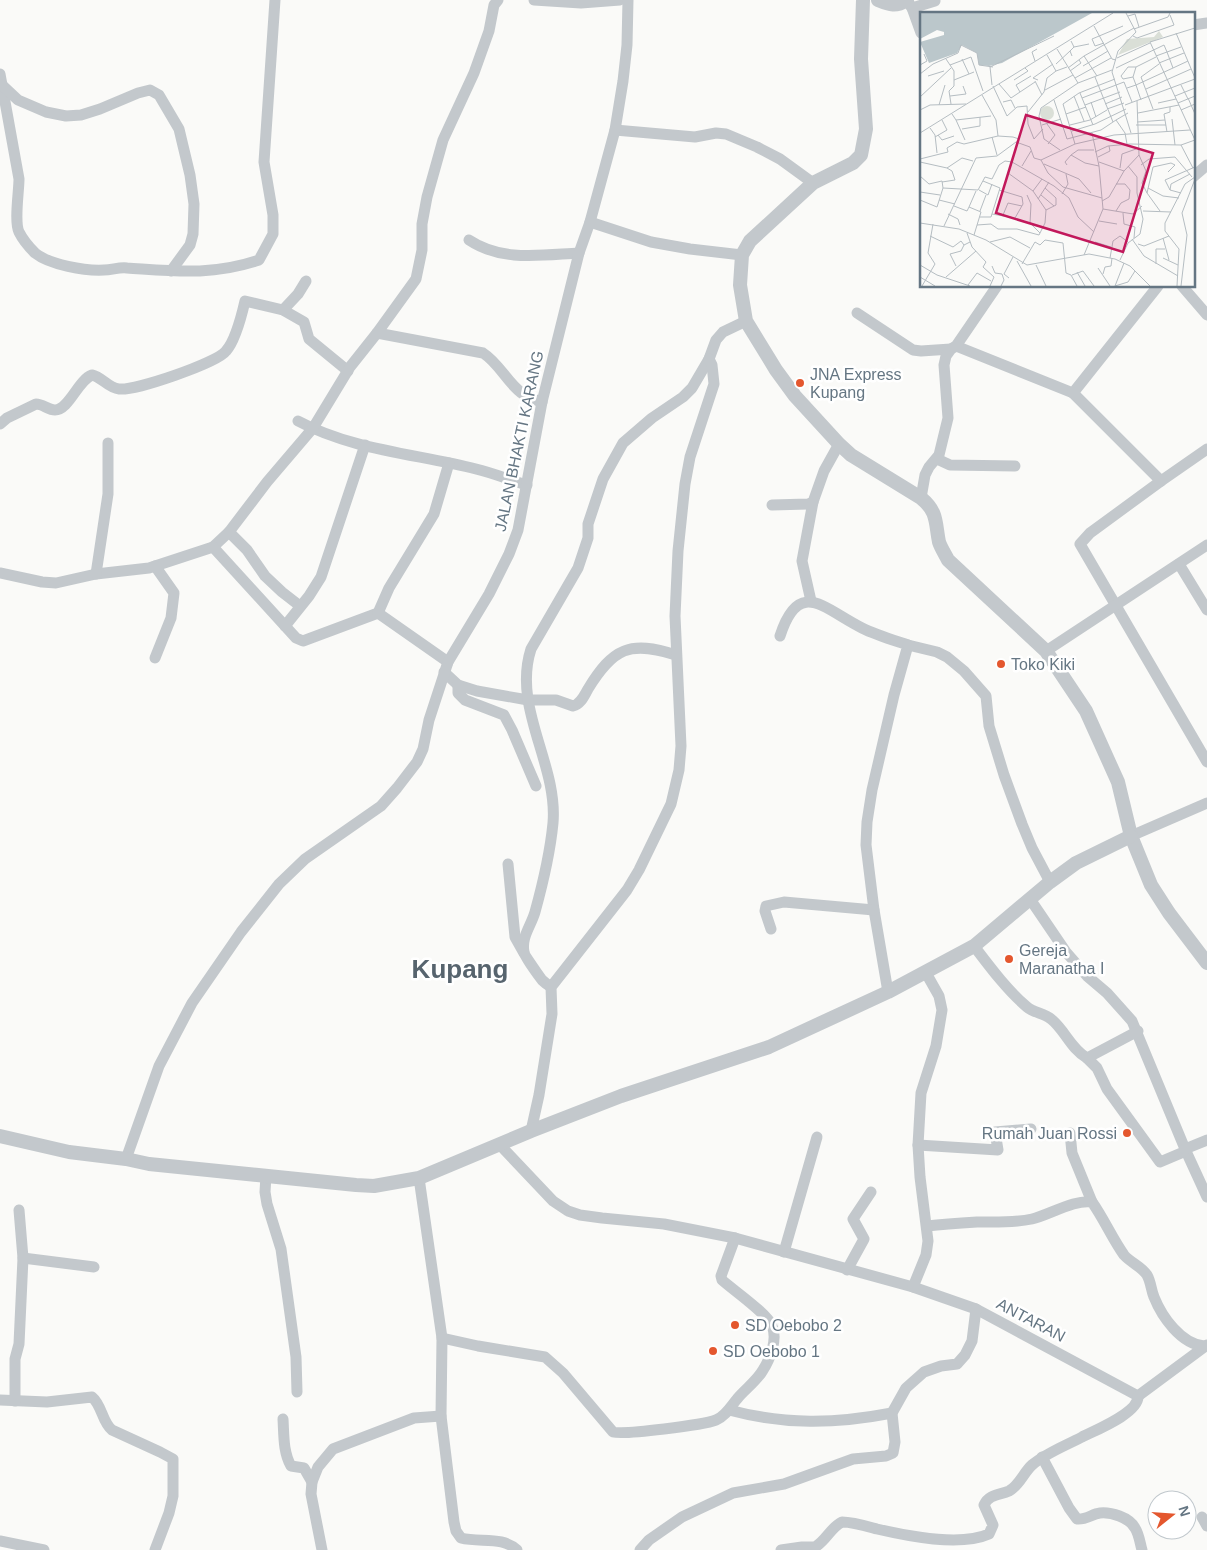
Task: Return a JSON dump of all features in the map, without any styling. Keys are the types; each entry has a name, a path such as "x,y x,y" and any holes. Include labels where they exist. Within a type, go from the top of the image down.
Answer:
{"street":[{"path":"1,79 19,179 18,230 35,253 52,262 77,268 104,270 120,268 197,272 244,265 258,260 273,234 273,215 264,162 275,0"},
{"path":"0,573 56,583 96,574 149,568 214,547 229,532 267,482 313,428 348,371 416,279 422,250 422,224 427,197 443,140 474,73 489,31 494,6 498,0"},
{"path":"534,0 581,3 620,0"},
{"name":"JALAN BHAKTI KARANG","path":"126,1159 158,1066 192,1003 241,932 279,884 305,859 381,806 417,762 446,667 489,594 509,554 518,530 542,402 579,253 590,222 614,130 627,45 628,0"},
{"path":"863,0 861,59 866,113 862,155 853,163 813,183 750,241 742,255 740,285 746,321 776,370 795,396 852,456 922,498 930,505 935,516 939,542 948,560 1046,650 1086,711 1103,747 1118,782 1131,836 1151,885 1169,913 1207,963"},
{"path":"878,0 889,5 934,1"},
{"path":"909,3 920,30"},
{"path":"1194,25 1207,23"},
{"path":"1,79 18,100 46,112 66,116 81,115 150,90 159,94 179,129 190,175 194,204 193,234 190,245 171,271"},
{"path":"614,130 695,137 716,133 726,134 780,159 813,183"},
{"path":"1194,176 1207,165"},
{"path":"590,222 651,242 742,255"},
{"path":"469,240 485,248 522,256 579,253"},
{"path":"283,310 298,294 306,281"},
{"path":"922,498 925,475 929,467 937,459 948,418 944,365 946,356 996,288"},
{"path":"1073,393 1156,288"},
{"path":"1184,288 1207,315"},
{"path":"0,424 7,418 36,404 53,410 59,409 84,379 92,375 115,388 136,388 220,358 230,345 245,301 283,310 304,322 309,339 348,371"},
{"path":"857,313 913,350 921,351 953,347 1073,393 1161,481"},
{"path":"524,953 525,934 534,915 547,865 553,822 553,801 550,784 528,700 526,676 531,649 578,568 588,538 588,524 603,479 623,443 652,418 683,397 692,388 709,359 716,340 723,332 746,321"},
{"path":"377,332 484,353 493,359 524,396 542,402"},
{"path":"531,1131 539,1095 552,1014 551,987 627,890 656,837 671,804 679,770 681,746 675,616 678,552 685,484 690,457 713,390 714,376 709,359"},
{"path":"298,420 313,428 365,445 477,469 527,485"},
{"path":"96,574 108,494 108,443"},
{"path":"811,601 802,561 813,502 824,470 839,444"},
{"path":"285,626 309,596 321,577 365,445"},
{"path":"1207,449 1090,533 1080,544 1207,762"},
{"path":"937,459 950,465 1015,466"},
{"path":"214,547 296,638 303,641 378,613 389,588 434,514 449,463"},
{"path":"772,505 808,504 813,502"},
{"path":"229,532 247,550 265,576 300,606"},
{"path":"1046,650 1207,544"},
{"path":"1179,564 1207,610"},
{"path":"155,566 174,593 171,618 155,658"},
{"path":"780,636 786,618 794,607 811,601 863,628 947,657 964,671 986,696 989,726 1004,775 1032,848 1050,882"},
{"path":"378,613 446,667 458,685 458,693 465,700 490,708 504,715 536,786"},
{"path":"888,992 874,910 866,845 867,822 872,790 894,695 908,645"},
{"path":"458,685 528,700 556,700 573,706 576,705 596,676 614,655 631,649 643,648 676,655"},
{"path":"0,1136 69,1152 126,1159 149,1164 374,1186 419,1178 621,1096 769,1047 888,992 974,946 1050,882 1076,863 1131,836 1207,803"},
{"path":"508,864 515,938 542,980 551,987"},
{"path":"1030,899 1066,952 1087,976 1122,1008 1138,1031 1207,1197"},
{"path":"771,928 765,911 766,906 773,903 798,903 874,910"},
{"path":"974,946 1029,1009 1046,1014 1051,1018 1072,1047 1097,1068 1106,1088 1160,1162 1207,1140"},
{"path":"913,1287 926,1255 927,1226 920,1177 918,1145 921,1093 936,1046 942,1010 939,996 926,973"},
{"path":"1087,1058 1138,1031"},
{"path":"918,1145 998,1150 995,1132 1031,1129"},
{"path":"1070,1133 1072,1153 1092,1202 1124,1255 1139,1266 1148,1277 1154,1298 1161,1311 1174,1327 1189,1342 1205,1345"},
{"path":"784,1252 818,1137"},
{"path":"500,1145 552,1201 568,1211 602,1218 664,1224 735,1238 913,1287 976,1309"},
{"path":"266,1175 265,1192 281,1249 296,1357 296,1392"},
{"path":"419,1178 442,1338 441,1416 456,1531 461,1538 471,1541 509,1543 518,1550"},
{"path":"847,1270 864,1239 853,1220 871,1192"},
{"path":"927,1226 954,1223 1019,1221 1045,1215 1083,1202 1092,1202"},
{"path":"15,1401 15,1359 19,1344 23,1258 19,1210"},
{"path":"442,1338 545,1357 562,1373 613,1432 641,1431 716,1420 729,1410 763,1371 773,1348 774,1336 772,1326 766,1317 722,1280 721,1276 735,1238"},
{"path":"23,1258 94,1267"},
{"name":"ANTARAN","path":"892,1413 906,1388 924,1372 941,1366 957,1364 965,1355 972,1341 976,1309 1138,1396"},
{"path":"781,1550 815,1547 842,1522 913,1537 940,1539 981,1538 989,1534 992,1525 984,1505 985,1501 1009,1490 1017,1483 1024,1472 1042,1457 1109,1424 1133,1408 1138,1400 1138,1396 1205,1345"},
{"path":"0,1400 47,1402 92,1397 96,1400 107,1426 112,1430 172,1459 173,1496 155,1550"},
{"path":"640,1550 649,1540 682,1517 732,1493 784,1484 853,1460 886,1456 893,1452 896,1442 892,1413 856,1420 780,1421 729,1410"},
{"path":"322,1550 311,1494 312,1482 318,1467 333,1449 414,1418 441,1416"},
{"path":"283,1419 288,1460 292,1466 304,1468 312,1482"},
{"path":"1042,1457 1078,1520 1099,1513 1120,1516 1134,1526 1142,1550"},
{"path":"0,1541 44,1550"}],"place":[{"name":"JNA Express Kupang","path":"800,383"},
{"name":"Toko Kiki","path":"1001,664"},
{"name":"Gereja Maranatha I","path":"1009,959"},
{"name":"Rumah Juan Rossi","path":"1127,1133"},
{"name":"SD Oebobo 2","path":"735,1325"},
{"name":"SD Oebobo 1","path":"713,1351"}],"district":[{"name":"Kupang","path":"460,969"}]}
